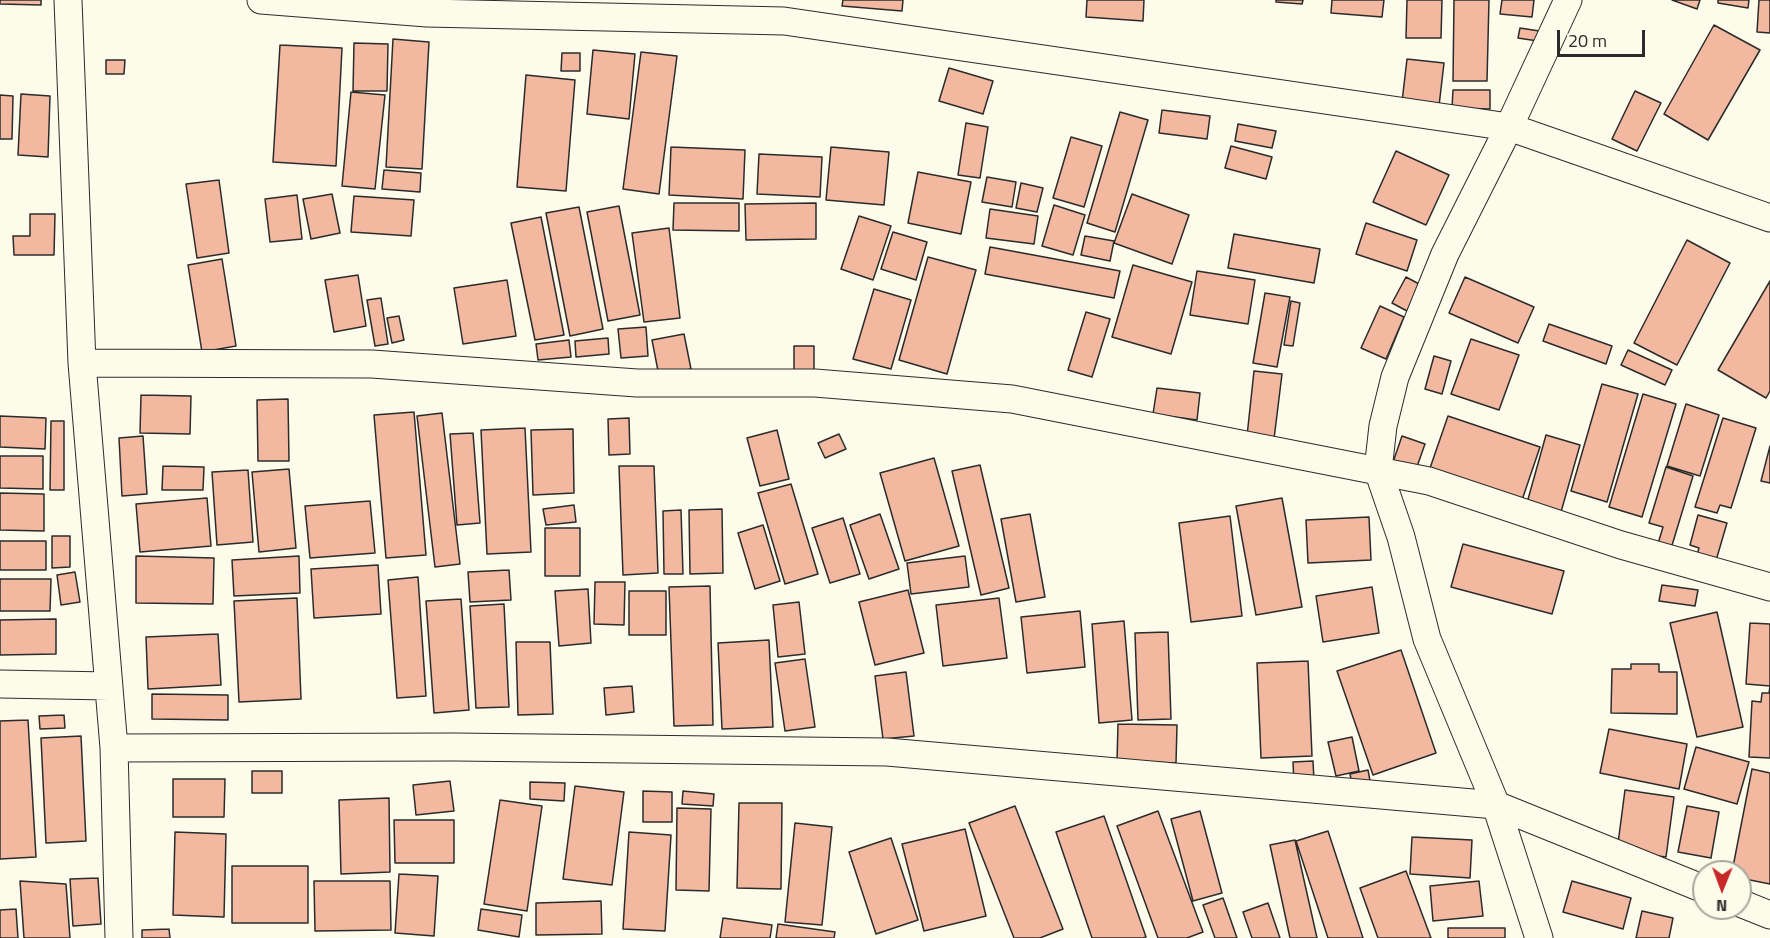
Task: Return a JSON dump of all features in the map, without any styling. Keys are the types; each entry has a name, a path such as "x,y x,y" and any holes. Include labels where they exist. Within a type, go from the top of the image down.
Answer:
{"street":[{"path":"68,0 82,363 114,748 119,938"},
{"path":"261,0 427,13 784,21 1509,127 1770,218"},
{"path":"1539,938 1496,805 1427,639 1401,537 1378,471 1383,426 1395,377 1445,255 1509,127 1568,0"},
{"path":"82,363 372,364 637,383 826,384 1012,399 1429,481 1622,545 1770,587"},
{"path":"0,684 109,686"},
{"path":"114,748 455,747 887,752 1496,805 1692,884"},
{"path":"1752,908 1770,915"}],"building":[{"path":"0,0 41,0 41,5 0,4"},
{"path":"843,0 903,0 902,11 842,6"},
{"path":"1087,0 1144,0 1143,21 1086,17"},
{"path":"1276,0 1303,0 1302,4 1276,2"},
{"path":"1332,0 1384,0 1382,17 1331,13"},
{"path":"1407,0 1442,0 1441,38 1406,38"},
{"path":"1454,0 1489,0 1487,81 1453,81"},
{"path":"1502,0 1534,0 1532,17 1500,14"},
{"path":"1672,0 1700,0 1697,9"},
{"path":"1718,0 1749,0 1748,8 1718,3"},
{"path":"1759,0 1770,0 1770,33 1757,32"},
{"path":"1714,25 1760,50 1708,140 1664,114"},
{"path":"1520,28 1546,32 1544,42 1518,38"},
{"path":"393,39 429,42 422,169 386,167"},
{"path":"354,43 388,44 387,91 353,91"},
{"path":"280,45 342,48 336,166 273,162"},
{"path":"593,50 635,54 629,119 587,114"},
{"path":"641,52 677,56 659,194 623,189"},
{"path":"562,53 580,53 580,71 561,71"},
{"path":"1407,59 1444,63 1439,106 1402,102"},
{"path":"106,60 125,60 124,74 106,74"},
{"path":"949,68 993,81 983,114 939,101"},
{"path":"526,75 575,80 566,191 517,187"},
{"path":"1453,90 1490,90 1490,109 1452,108"},
{"path":"1635,91 1661,103 1637,151 1612,139"},
{"path":"351,92 385,95 375,189 342,186"},
{"path":"21,94 50,96 48,157 18,155"},
{"path":"0,95 13,96 12,139 0,139"},
{"path":"1162,110 1210,116 1207,139 1159,133"},
{"path":"1120,112 1148,120 1115,232 1087,223"},
{"path":"966,123 988,127 980,178 958,175"},
{"path":"1238,124 1276,131 1272,148 1235,141"},
{"path":"1071,137 1102,146 1084,207 1053,198"},
{"path":"1231,146 1272,157 1266,179 1225,168"},
{"path":"671,147 745,150 743,199 669,195"},
{"path":"831,147 889,152 884,205 826,200"},
{"path":"1396,151 1449,175 1426,225 1373,202"},
{"path":"759,154 822,157 820,197 757,194"},
{"path":"384,170 421,173 420,192 382,189"},
{"path":"918,172 971,182 961,234 908,223"},
{"path":"987,177 1016,182 1012,207 982,202"},
{"path":"219,180 229,253 197,258 186,184"},
{"path":"1021,183 1043,188 1037,212 1016,208"},
{"path":"332,194 340,233 311,239 303,199"},
{"path":"1132,194 1189,215 1172,264 1114,243"},
{"path":"297,195 302,239 270,242 265,199"},
{"path":"354,196 414,200 411,236 351,232"},
{"path":"674,203 739,203 739,231 673,230"},
{"path":"816,203 816,239 746,240 745,204"},
{"path":"1054,205 1085,215 1073,255 1042,246"},
{"path":"619,206 640,315 608,321 587,212"},
{"path":"579,207 603,329 570,336 546,213"},
{"path":"990,209 1038,216 1034,244 986,238"},
{"path":"30,214 55,214 54,255 14,255 13,236 30,236"},
{"path":"859,216 891,226 873,280 841,269"},
{"path":"541,217 564,335 535,340 511,223"},
{"path":"1366,223 1417,240 1407,271 1356,254"},
{"path":"669,228 680,318 644,322 632,233"},
{"path":"893,232 927,242 916,280 881,269"},
{"path":"1234,234 1320,249 1314,283 1228,268"},
{"path":"1085,236 1114,241 1110,261 1081,255"},
{"path":"1687,240 1730,263 1677,365 1634,343"},
{"path":"990,247 1120,271 1114,298 985,274"},
{"path":"928,257 976,270 947,374 899,360"},
{"path":"222,259 236,346 202,352 188,265"},
{"path":"1133,265 1192,282 1171,354 1112,337"},
{"path":"1197,271 1255,280 1248,324 1190,315"},
{"path":"358,275 366,326 334,332 325,280"},
{"path":"1406,277 1421,285 1407,311 1392,303"},
{"path":"1465,277 1534,307 1518,343 1449,313"},
{"path":"507,280 516,336 463,344 454,288"},
{"path":"1770,281 1770,391 1766,398 1718,370"},
{"path":"874,289 911,300 891,369 853,359"},
{"path":"1265,293 1290,297 1277,367 1253,363"},
{"path":"381,298 388,344 375,346 367,300"},
{"path":"1291,301 1300,303 1293,346 1284,345"},
{"path":"1380,306 1404,317 1386,359 1361,348"},
{"path":"1086,312 1110,319 1092,377 1068,370"},
{"path":"399,316 404,340 392,343 387,318"},
{"path":"1549,324 1612,346 1606,364 1543,341"},
{"path":"646,327 648,356 621,358 618,329"},
{"path":"684,334 691,369 659,376 652,340"},
{"path":"608,338 609,354 576,357 575,341"},
{"path":"1471,339 1519,355 1499,410 1451,394"},
{"path":"569,340 571,357 538,360 536,344"},
{"path":"794,346 814,346 814,371 794,371"},
{"path":"1628,350 1672,370 1665,385 1621,365"},
{"path":"1434,356 1451,361 1442,394 1425,389"},
{"path":"1254,371 1282,374 1274,439 1247,436"},
{"path":"1602,384 1638,394 1607,502 1571,491"},
{"path":"1157,388 1200,393 1197,420 1153,414"},
{"path":"1643,394 1676,404 1642,517 1609,507"},
{"path":"141,395 191,396 190,434 140,433"},
{"path":"288,399 289,461 258,461 257,400"},
{"path":"1686,404 1719,415 1700,476 1667,466"},
{"path":"414,412 426,555 386,558 374,415"},
{"path":"442,413 460,564 435,567 417,416"},
{"path":"0,416 46,418 45,449 0,447"},
{"path":"1448,416 1540,447 1521,503 1429,471"},
{"path":"629,418 630,454 609,455 608,419"},
{"path":"1723,418 1756,428 1731,508 1720,505 1717,513 1695,507"},
{"path":"51,421 64,421 64,490 50,490"},
{"path":"525,428 531,552 487,554 481,430"},
{"path":"573,429 574,493 533,495 531,430"},
{"path":"777,430 789,479 760,486 747,438"},
{"path":"473,433 480,523 457,525 450,434"},
{"path":"839,434 846,449 825,458 818,443"},
{"path":"1546,435 1580,445 1559,519 1525,510"},
{"path":"143,436 147,494 122,496 119,438"},
{"path":"1402,436 1425,444 1414,475 1391,468"},
{"path":"1770,446 1770,483 1761,481"},
{"path":"0,456 43,456 43,489 0,488"},
{"path":"934,458 959,546 905,561 880,473"},
{"path":"980,465 1009,588 981,595 952,471"},
{"path":"163,466 204,467 203,490 162,490"},
{"path":"619,466 654,466 658,573 623,575"},
{"path":"1666,467 1693,476 1670,552 1657,547 1663,527 1649,523"},
{"path":"289,469 296,548 259,552 252,472"},
{"path":"248,470 253,542 217,545 212,472"},
{"path":"791,484 818,574 785,584 758,493"},
{"path":"0,493 44,494 44,531 0,530"},
{"path":"207,498 211,546 140,552 136,504"},
{"path":"1282,498 1302,607 1256,615 1236,506"},
{"path":"370,501 375,553 310,558 305,506"},
{"path":"574,505 576,522 546,525 543,509"},
{"path":"722,509 723,573 690,574 689,510"},
{"path":"681,510 683,574 664,574 663,511"},
{"path":"880,514 899,569 869,579 850,525"},
{"path":"1030,514 1045,597 1016,602 1001,519"},
{"path":"1698,515 1727,523 1715,564 1696,558 1699,548 1690,545"},
{"path":"1230,516 1242,616 1191,622 1179,523"},
{"path":"1369,517 1371,560 1308,563 1306,520"},
{"path":"843,518 860,574 830,583 812,528"},
{"path":"763,525 780,581 755,589 738,533"},
{"path":"545,528 580,528 580,576 545,576"},
{"path":"52,536 70,536 70,567 52,568"},
{"path":"0,541 46,541 46,570 0,570"},
{"path":"1463,544 1564,571 1552,614 1451,587"},
{"path":"136,556 214,558 213,604 136,603"},
{"path":"299,556 300,593 234,596 232,560"},
{"path":"965,556 969,587 911,594 907,563"},
{"path":"378,565 381,614 314,618 311,569"},
{"path":"509,570 511,600 470,602 468,572"},
{"path":"75,572 80,602 61,605 57,575"},
{"path":"418,577 426,696 397,698 388,580"},
{"path":"0,579 51,579 50,611 0,611"},
{"path":"595,582 625,582 624,625 594,624"},
{"path":"1662,585 1698,590 1695,606 1659,601"},
{"path":"710,586 713,725 674,726 669,587"},
{"path":"1372,587 1379,633 1323,642 1316,596"},
{"path":"588,589 591,643 559,646 555,591"},
{"path":"908,590 924,653 875,665 859,602"},
{"path":"629,591 666,591 666,635 629,635"},
{"path":"297,598 301,699 239,702 234,601"},
{"path":"999,598 1007,658 943,666 936,605"},
{"path":"461,599 469,710 434,713 426,601"},
{"path":"799,602 805,654 778,657 773,605"},
{"path":"504,604 509,707 476,708 470,606"},
{"path":"1080,611 1085,667 1027,673 1021,617"},
{"path":"1717,612 1743,727 1697,737 1670,623"},
{"path":"56,619 56,654 0,655 0,620"},
{"path":"1124,621 1132,720 1099,723 1092,624"},
{"path":"1750,623 1770,624 1770,686 1746,684"},
{"path":"1168,632 1171,719 1138,720 1135,633"},
{"path":"218,634 221,685 148,689 146,637"},
{"path":"769,640 773,727 722,729 718,643"},
{"path":"516,642 550,642 553,714 518,715"},
{"path":"1401,650 1436,753 1373,775 1337,671"},
{"path":"805,659 815,727 785,731 775,663"},
{"path":"1308,661 1312,756 1261,758 1257,663"},
{"path":"1631,664 1659,664 1659,672 1677,672 1677,714 1611,713 1612,669 1631,669"},
{"path":"906,672 914,736 883,739 875,676"},
{"path":"632,686 634,712 606,715 604,688"},
{"path":"1770,686 1770,758 1749,757 1752,701 1761,702 1762,693 1769,693"},
{"path":"152,694 228,695 228,720 152,719"},
{"path":"64,715 65,728 40,729 39,716"},
{"path":"28,720 36,857 0,859 0,721"},
{"path":"1118,724 1177,725 1176,763 1117,761"},
{"path":"1609,729 1687,744 1679,789 1600,773"},
{"path":"81,736 86,841 46,843 41,738"},
{"path":"1352,737 1359,771 1336,776 1328,742"},
{"path":"1696,747 1749,762 1737,804 1684,789"},
{"path":"1313,761 1314,781 1294,783 1293,762"},
{"path":"1752,769 1770,773 1770,884 1752,880 1752,860 1734,860"},
{"path":"1368,770 1371,786 1353,789 1350,774"},
{"path":"252,771 282,771 282,793 252,793"},
{"path":"173,779 225,779 224,817 173,817"},
{"path":"450,781 454,811 416,815 413,785"},
{"path":"530,782 565,783 564,801 530,799"},
{"path":"575,786 624,792 612,885 563,879"},
{"path":"1625,790 1674,797 1666,857 1617,851"},
{"path":"643,791 672,792 672,822 643,822"},
{"path":"683,791 714,794 713,806 682,804"},
{"path":"389,798 390,872 341,874 339,800"},
{"path":"500,800 542,806 527,911 484,904"},
{"path":"739,803 782,803 781,889 737,888"},
{"path":"1015,806 1063,929 1040,938 1014,938 969,823"},
{"path":"1687,806 1719,812 1711,858 1678,852"},
{"path":"677,808 711,809 709,891 676,890"},
{"path":"1158,811 1203,932 1187,938 1158,938 1117,826"},
{"path":"1200,811 1222,893 1193,901 1171,819"},
{"path":"1104,816 1146,937 1143,938 1092,938 1056,832"},
{"path":"394,820 454,820 454,863 395,863"},
{"path":"795,823 832,827 822,925 785,922"},
{"path":"965,829 986,916 924,931 902,844"},
{"path":"1328,831 1363,938 1328,938 1296,841"},
{"path":"175,832 226,834 224,917 173,915"},
{"path":"629,832 671,835 665,931 623,929"},
{"path":"1412,837 1472,840 1470,878 1410,874"},
{"path":"891,838 918,920 876,934 849,852"},
{"path":"1295,840 1317,938 1290,938 1270,845"},
{"path":"232,866 308,866 308,923 232,923"},
{"path":"1406,871 1431,938 1378,938 1360,888"},
{"path":"399,874 438,876 434,936 395,933"},
{"path":"98,878 101,924 73,926 70,879"},
{"path":"20,881 66,884 70,938 24,938"},
{"path":"314,881 390,881 391,930 315,931"},
{"path":"1479,881 1483,916 1433,921 1430,886"},
{"path":"1572,881 1631,898 1623,929 1563,912"},
{"path":"1223,898 1237,938 1215,938 1203,905"},
{"path":"601,901 602,934 536,935 536,903"},
{"path":"1268,903 1280,938 1252,938 1243,912"},
{"path":"16,909 18,938 0,938 0,910"},
{"path":"481,909 522,915 519,937 478,930"},
{"path":"1642,911 1673,918 1669,938 1636,938"},
{"path":"723,918 772,925 770,938 720,938"},
{"path":"778,924 835,932 834,938 776,938"},
{"path":"1448,928 1505,928 1505,938 1448,938"},
{"path":"169,929 170,938 142,938 142,930"}]}
